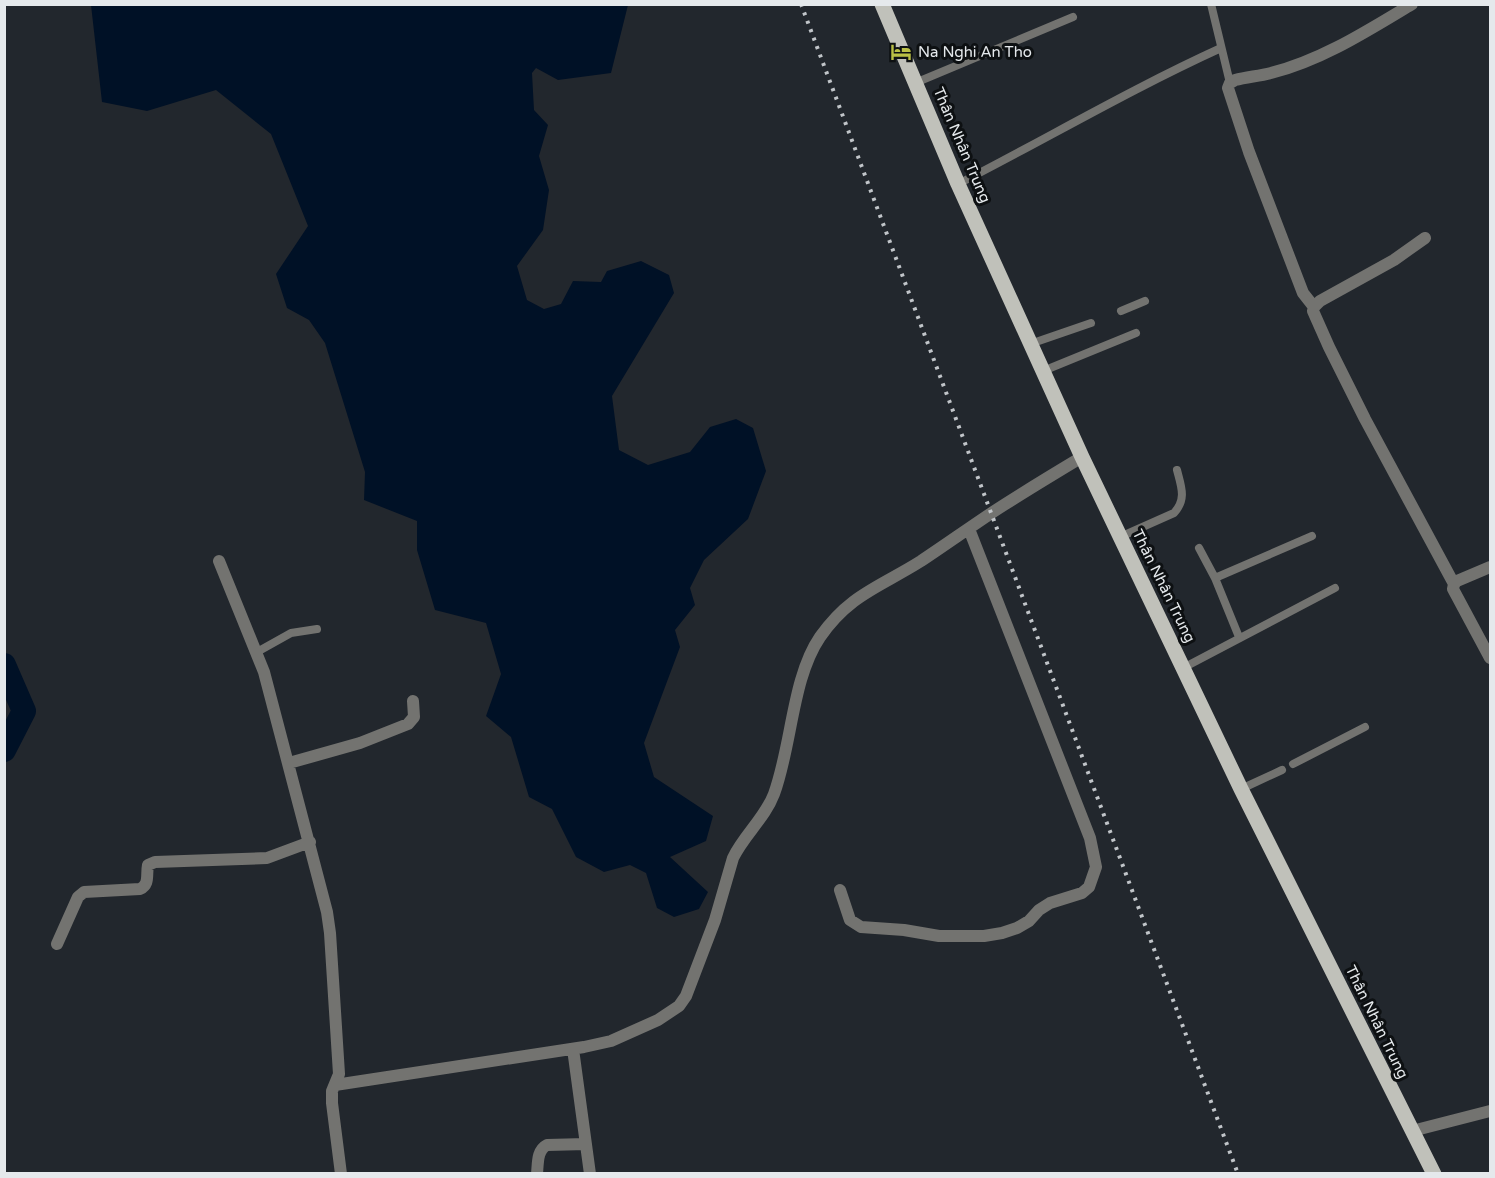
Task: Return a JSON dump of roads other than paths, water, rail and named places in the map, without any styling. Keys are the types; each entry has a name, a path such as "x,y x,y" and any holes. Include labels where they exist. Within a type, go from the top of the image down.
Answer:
{"main road":[{"name":"Thân Nhân Trung","path":"882,4 958,184 1082,457 1241,789 1434,1173"}],"street":[{"path":"1412,4 1325,53 1287,68 1235,80 1228,88 1248,152 1303,293 1314,307 1316,319 1329,348 1454,584 1456,595 1491,658"},
{"path":"1314,307 1320,301 1395,260 1425,238"},
{"path":"335,1085 573,1049 611,1041 658,1020 679,1006 694,979 737,849 767,810 774,796 785,761 801,679 807,660 819,638 832,621 854,600 919,562 1082,457"},
{"path":"840,890 850,920 856,926 939,936 984,936 1017,928 1050,903 1082,893 1089,887 1096,867 1090,838 969,529"},
{"path":"219,561 257,652 289,763 327,912 339,1074 332,1091 332,1103 341,1173"},
{"path":"1454,584 1491,567"},
{"path":"289,763 360,743 408,724 414,717 413,700"},
{"path":"57,944 78,897 84,892 145,887 148,866 155,862 267,858 310,842"},
{"path":"573,1049 590,1173"},
{"path":"1412,1131 1491,1111"},
{"path":"537,1173 542,1148 547,1145 586,1144"}],"lane":[{"path":"1212,4 1230,83"},
{"path":"915,83 1073,16"},
{"path":"958,184 1044,141 1159,76 1221,48"},
{"path":"1121,311 1145,301"},
{"path":"1030,344 1091,323"},
{"path":"1043,371 1136,333"},
{"path":"1120,537 1174,513 1183,496 1177,470"},
{"path":"1215,578 1312,536"},
{"path":"1199,548 1215,578 1239,637"},
{"path":"1183,668 1335,588"},
{"path":"257,652 291,633 317,629"},
{"path":"1293,764 1365,727"},
{"path":"1241,789 1282,770"}],"water":[{"path":"91,5 628,5 611,73 558,80 536,68 532,73 534,110 548,125 539,156 549,190 543,230 517,266 527,300 544,309 561,304 573,281 601,282 607,271 641,261 669,275 674,293 612,396 619,450 648,465 690,452 710,427 736,419 753,428 766,471 748,519 704,560 690,588 695,605 675,630 680,647 644,743 654,777 713,816 706,841 670,857 708,892 699,909 674,917 657,908 646,873 630,865 604,872 576,857 552,809 529,797 511,737 486,716 501,674 486,623 435,610 417,550 417,521 364,500 365,472 325,343 309,320 287,308 276,274 308,226 271,134 216,90 147,111 102,102"}],"waterway":[{"path":"4,665 24,711 4,750"}],"railway":[{"path":"801,4 1238,1174"}],"place":[{"name":"Na Nghi An Tho","path":"901,52"}]}
